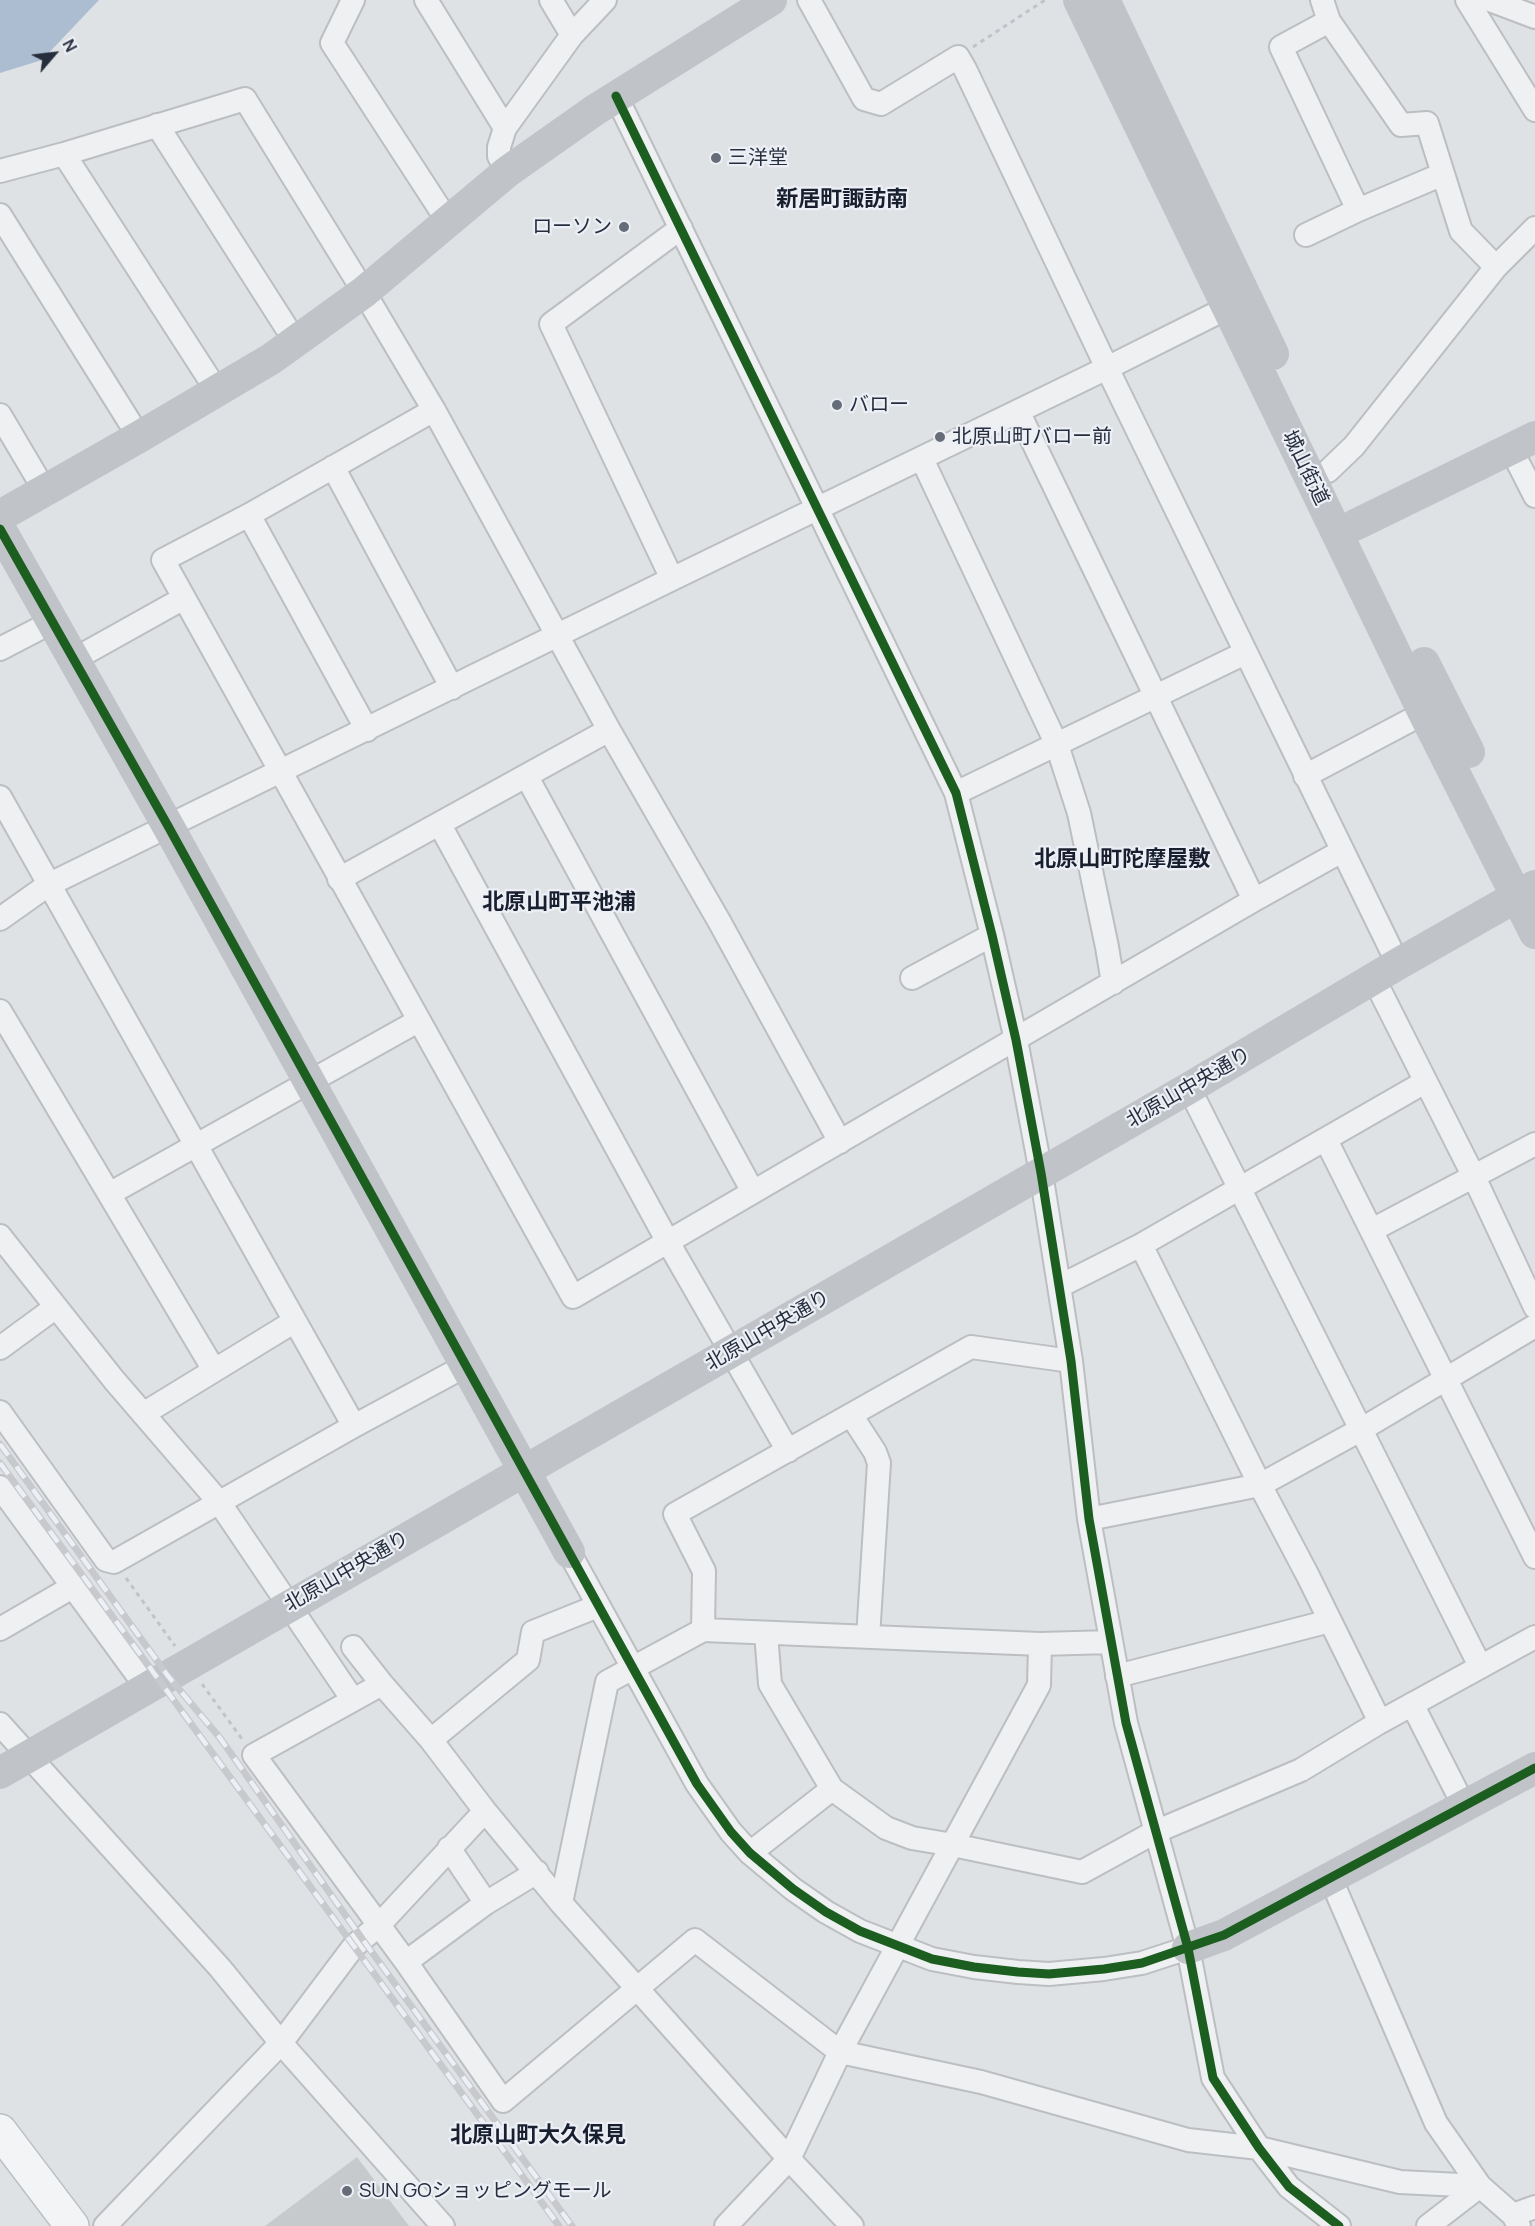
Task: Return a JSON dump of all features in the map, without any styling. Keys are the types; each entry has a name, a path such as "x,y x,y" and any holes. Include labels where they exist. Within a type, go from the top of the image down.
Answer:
{"main road":[{"path":"0,2131 72,2226"}],"street":[{"path":"353,0 332,43 447,220"},
{"path":"426,0 505,129"},
{"path":"551,0 572,35"},
{"path":"507,172 499,156 499,147 505,129 572,35 605,0"},
{"path":"0,516 217,391 295,341 364,292 507,172 616,96 771,0"},
{"path":"809,0 864,99 881,104 958,57 1342,851 1425,1082 1474,1177 1535,1307"},
{"name":"城山街道","path":"1079,0 1424,713 1529,889"},
{"name":"城山街道","path":"1104,0 1529,889 1535,933"},
{"path":"1467,0 1535,110"},
{"path":"1490,0 1535,17"},
{"path":"1358,210 1281,47 1326,11 1401,125 1427,123 1461,231 1497,267"},
{"path":"616,96 956,793 1016,1040 1041,1173 1071,1361 1089,1519 1126,1723 1188,1948 1213,2078 1259,2148 1289,2187 1339,2226"},
{"path":"0,171 245,99 434,410 609,730 719,921 840,1142"},
{"path":"157,125 295,341"},
{"path":"64,154 217,391"},
{"path":"1306,235 1443,174"},
{"path":"0,215 139,437"},
{"path":"672,579 551,324 681,228"},
{"path":"1329,471 1354,446 1497,267 1535,228"},
{"path":"0,919 48,885 1227,308"},
{"path":"434,410 249,515 163,560 573,1297 1342,851"},
{"path":"1017,411 1254,900"},
{"path":"0,415 45,490"},
{"path":"1355,525 1523,443 1535,496"},
{"path":"922,459 1057,746 1079,813 1113,983"},
{"path":"333,467 452,688"},
{"path":"249,515 367,730"},
{"path":"0,529 168,826 697,1784 731,1832 750,1853 793,1889 826,1912 860,1931 932,1959 974,1967 1049,1974 1104,1970 1142,1963 1224,1935 1535,1768"},
{"path":"73,660 184,598"},
{"path":"0,649 52,622"},
{"path":"956,793 1245,653"},
{"path":"1305,776 1424,713"},
{"path":"339,879 609,730"},
{"path":"527,777 753,1192"},
{"path":"0,797 354,1426"},
{"path":"440,825 668,1242 788,1450"},
{"name":"北原山中央通り","path":"0,1773 1189,1088 1529,889"},
{"path":"912,978 992,935"},
{"path":"0,1011 214,1370"},
{"path":"109,1194 418,1021"},
{"path":"1060,1286 1141,1245 1425,1082"},
{"path":"1189,1088 1480,1666"},
{"path":"1326,1140 1535,1557"},
{"path":"1372,1230 1535,1144"},
{"path":"0,1236 143,1414 219,1502 353,1700"},
{"path":"1141,1245 1380,1722"},
{"path":"0,1348 56,1307"},
{"path":"143,1414 295,1321"},
{"path":"1089,1519 1260,1485 1362,1429 1535,1326"},
{"path":"703,1630 704,1571 675,1514 971,1347 1071,1361"},
{"path":"0,1412 106,1560 114,1562 465,1366"},
{"path":"851,1415 875,1452 879,1463 868,1637"},
{"path":"0,1487 147,1688"},
{"path":"0,1629 74,1586"},
{"path":"431,1740 528,1660 533,1632 598,1606"},
{"path":"1117,1676 1330,1621"},
{"path":"561,1903 607,1682 703,1630 1040,1644 1111,1642"},
{"path":"766,1633 770,1684 831,1789 886,1828 912,1838 1082,1872 1155,1832 1301,1770 1380,1722 1535,1637"},
{"path":"726,2226 789,2159 840,2052 1039,1685 1040,1644"},
{"path":"353,1647 431,1740 561,1903 789,2159 852,2226"},
{"path":"382,1684 254,1755 406,1962 503,2101 695,1940 840,2052 981,2082 1188,2140 1259,2148 1400,2182 1480,2186"},
{"path":"1412,1704 1464,1806"},
{"path":"0,1724 220,1968 281,2043 443,2226"},
{"path":"750,1853 831,1789"},
{"path":"105,2226 281,2043 354,1946 379,1925 485,1810"},
{"path":"449,1848 486,1903"},
{"path":"406,1962 486,1903 537,1872"},
{"path":"1330,1877 1436,2122 1480,2186 1516,2221 1535,2207"},
{"path":"1428,2226 1480,2186"}],"path":[{"path":"958,57 1045,0"},
{"path":"114,1562 179,1651"},
{"path":"197,1676 254,1755"}],"water":[{"path":"0,0 99,0 42,60 0,73"}],"building":[{"name":"SUN GOショッピングモール","path":"357,2157 409,2226 265,2226"}],"railway":[{"path":"0,1444 168,1676 220,1738 363,1940 572,2226"},
{"path":"0,1463 559,2226"}],"cycle path":[{"path":"616,96 956,793 1016,1040 1041,1173 1071,1361 1089,1519 1126,1723 1188,1948 1213,2078 1259,2148 1289,2187 1339,2226"},
{"path":"0,529 168,826 697,1784 731,1832 750,1853 793,1889 826,1912 860,1931 932,1959 974,1967 1049,1974 1142,1963 1224,1935 1535,1768"}],"place":[{"name":"三洋堂","path":"716,158"},
{"name":"ローソン","path":"624,227"},
{"name":"バロー","path":"837,405"},
{"name":"北原山町バロー前","path":"940,437"},
{"name":"SUN GOショッピングモール","path":"347,2191"}],"district":[{"name":"新居町諏訪南","path":"842,200"},
{"name":"北原山町陀摩屋敷","path":"1122,860"},
{"name":"北原山町平池浦","path":"559,903"},
{"name":"北原山町大久保見","path":"538,2136"}]}
